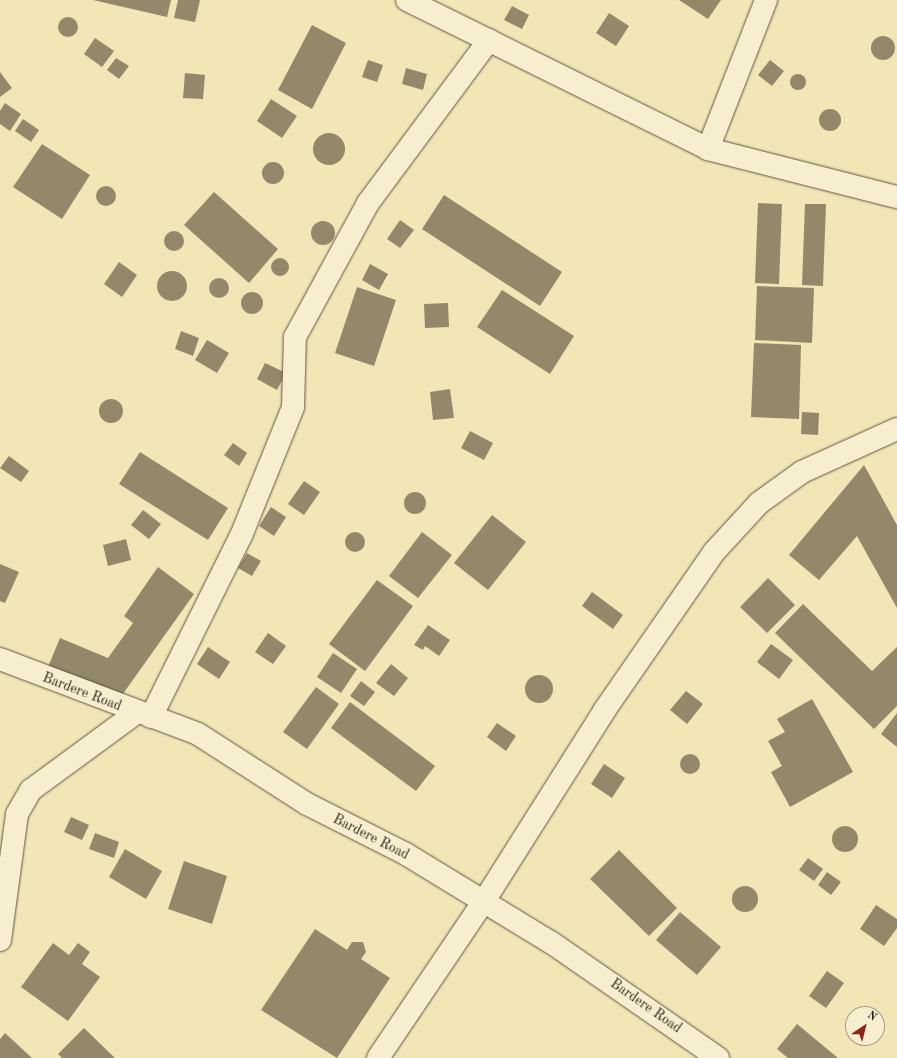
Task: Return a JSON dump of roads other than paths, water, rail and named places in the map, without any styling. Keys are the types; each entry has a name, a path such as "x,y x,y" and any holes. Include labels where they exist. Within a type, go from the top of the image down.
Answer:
{"street":[{"path":"407,0 708,149 897,197"},
{"path":"708,149 766,0"},
{"path":"0,940 17,814 31,790 144,715 241,536 293,408 295,337 368,203 489,40"},
{"path":"378,1058 484,901 604,710 714,552 758,503 802,472 897,429"},
{"name":"Bardere Road","path":"0,659 144,715 198,734 307,804 406,854 484,901 614,983 718,1058"}]}
